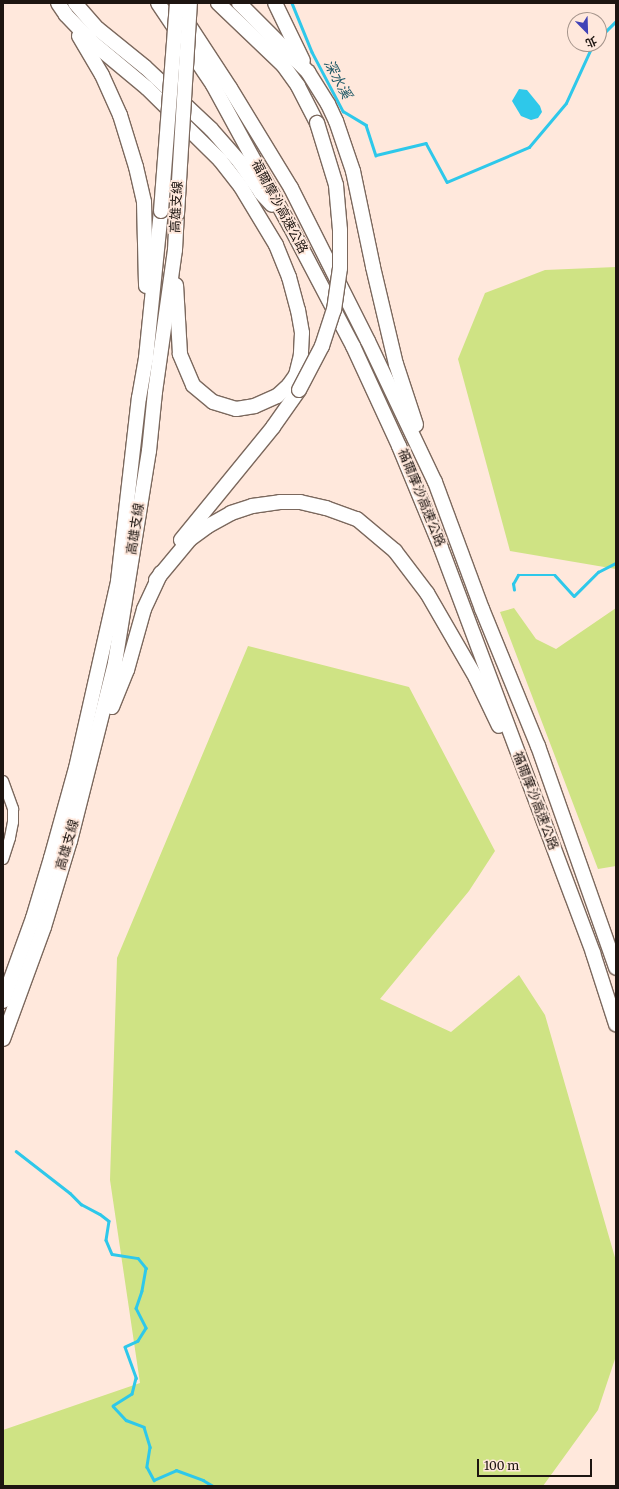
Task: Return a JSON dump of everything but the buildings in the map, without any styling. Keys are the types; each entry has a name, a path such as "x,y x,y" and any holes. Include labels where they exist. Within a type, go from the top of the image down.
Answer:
{"highway":[{"path":"58,3 102,75 120,115 136,167 144,202 146,279 141,345 146,358"},
{"path":"75,3 98,29 145,67 211,129 239,161 261,193 290,226"},
{"name":"福爾摩沙高速公路","path":"158,3 213,85 290,226 352,346 399,446 441,548 593,952 616,1024"},
{"name":"福爾摩沙高速公路","path":"176,3 230,88 290,188 368,341 435,482 482,609 538,746 616,968"},
{"name":"高雄支線","path":"3,1001 33,918 76,768 118,581 139,398 146,358 161,211 176,3"},
{"name":"高雄支線","path":"3,1039 44,927 70,841 94,752 115,663 149,451 155,392 175,250 190,3"},
{"path":"94,752 127,670 144,609 156,580 176,546 211,501 274,426 299,390 322,346 334,310 340,268 340,230 336,186 318,123 298,86 283,65 218,3"},
{"path":"239,3 308,72"},
{"path":"275,3 308,72 328,104 349,156 396,364 435,482"},
{"path":"66,16 93,43 146,88 220,160 241,187 276,245 289,277 298,310 302,333 301,355 296,375 289,386 277,396 255,406 236,409 212,402 194,386 180,354 175,250"},
{"path":"156,580 190,539 208,526 231,513 252,506 280,502 300,502 326,508 357,519 395,551 428,593 476,678 505,737 518,754"}],"street":[{"path":"3,781 12,809 10,838 3,859"}],"green space":[{"path":"616,267 616,569 510,551 458,359 485,293 545,270"},
{"path":"514,608 536,639 556,649 616,608 616,866 598,869 500,612"},
{"path":"248,646 409,687 495,851 469,891 380,999 451,1032 519,975 545,1015 616,1261 616,1356 598,1410 543,1486 3,1486 3,1430 140,1383 110,1180 117,958"}],"water":[{"path":"519,89 527,90 540,106 542,112 538,118 531,120 521,116 512,101"}],"waterway":[{"name":"深水溪","path":"292,3 312,52 343,111 366,125 376,155 426,143 447,182 529,147 566,103 589,52"},
{"path":"607,30 616,21"},
{"path":"514,590 513,584 518,575 555,575 574,596 598,572 616,563"},
{"path":"16,1151 70,1193 81,1204 100,1214 109,1221 106,1240 112,1254 138,1258 146,1268 142,1291 136,1308 146,1328 138,1341 125,1347 136,1378 132,1394 113,1406 126,1420 144,1427 150,1447 147,1467 154,1480 176,1470 203,1480 213,1486"}]}
